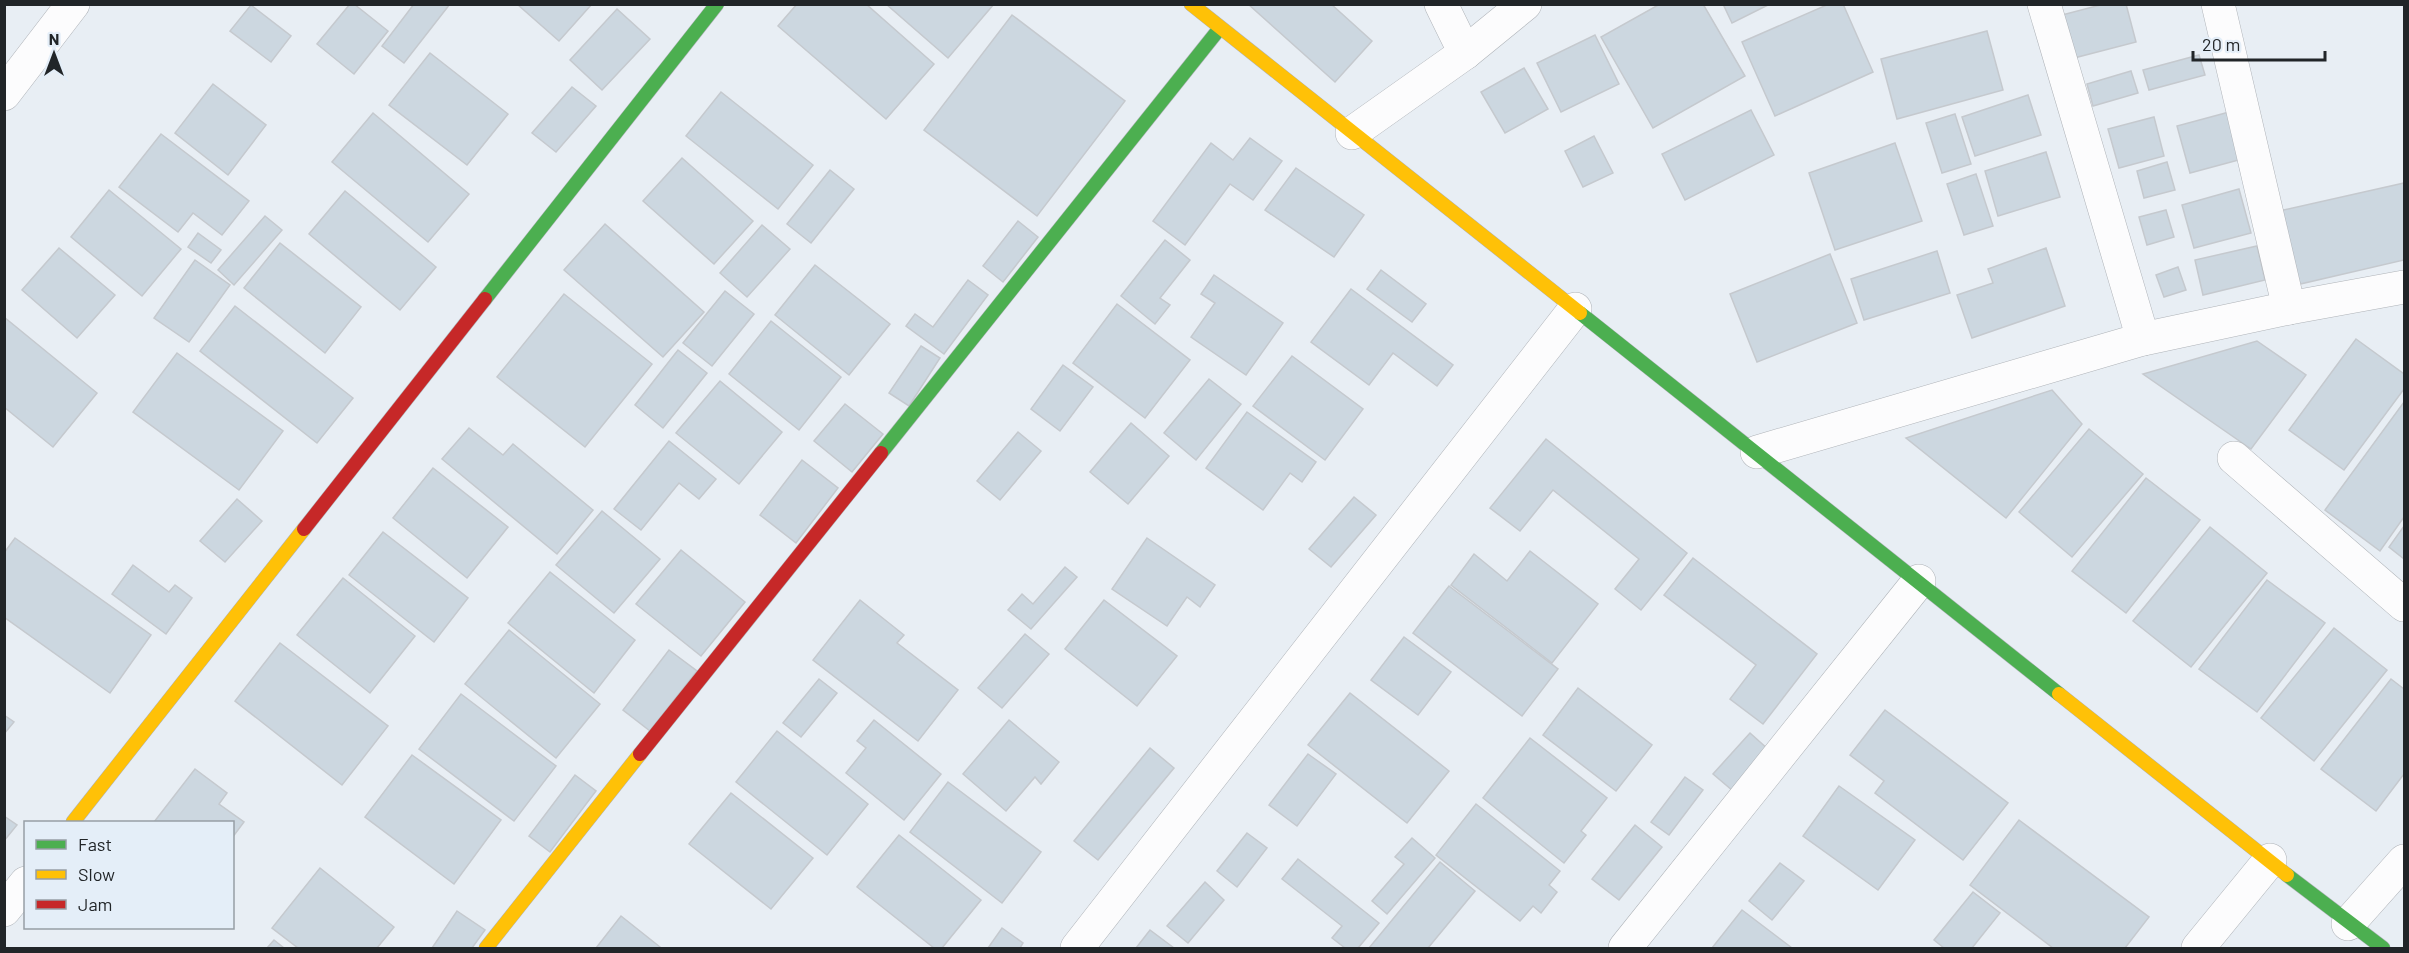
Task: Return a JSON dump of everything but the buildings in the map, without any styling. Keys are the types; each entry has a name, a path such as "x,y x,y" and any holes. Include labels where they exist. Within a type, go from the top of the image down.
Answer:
{"street":[{"path":"4,94 73,4"},
{"path":"74,821 717,4"},
{"path":"1191,4 2271,860 2348,924 2383,948"},
{"path":"1441,4 1465,53"},
{"path":"1352,133 1465,53 1525,4"},
{"path":"2044,4 2143,339"},
{"path":"2218,4 2289,308"},
{"path":"486,948 1220,28"},
{"path":"1757,452 2143,339 2289,308 2404,287"},
{"path":"1077,948 1575,309"},
{"path":"2234,458 2404,605"},
{"path":"1625,948 1919,581"},
{"path":"2198,948 2271,860"},
{"path":"2348,924 2404,861"},
{"path":"4,910 24,885"}],"traffic: fast":[{"path":"485,299 717,4"},
{"path":"881,453 1220,28"},
{"path":"1580,313 2059,694"},
{"path":"2287,875 2383,948"}],"traffic: slow":[{"path":"1191,4 1580,313"},
{"path":"74,821 304,529"},
{"path":"2059,694 2287,875"},
{"path":"486,948 640,754"}],"traffic: jam":[{"path":"304,529 485,299"},
{"path":"640,754 881,453"}]}
